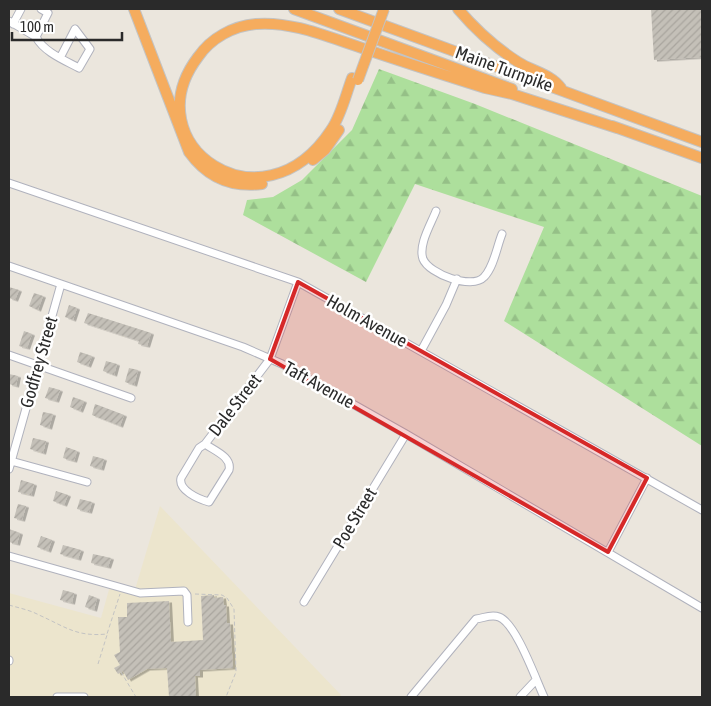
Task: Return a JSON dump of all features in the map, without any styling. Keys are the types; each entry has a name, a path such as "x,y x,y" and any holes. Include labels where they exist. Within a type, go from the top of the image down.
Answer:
{"highway":[{"path":"134,9 189,152 200,166 213,176 229,183 246,186 272,183 296,174 325,150 338,132 377,9"},
{"name":"Maine Turnpike","path":"294,9 702,158"},
{"name":"Maine Turnpike","path":"339,9 702,142"},
{"path":"384,9 355,79 332,129 318,147 299,163 276,175 242,178 218,169 193,147 184,128 181,108 182,90 192,66 202,51 230,31 247,26 273,24 307,30 485,88 512,94 617,128"},
{"path":"458,9 491,42 519,63 556,82 563,91"}],"street":[{"path":"21,9 11,23 36,37 40,45 60,58 79,68 90,49 75,29 60,58"},
{"path":"36,37 48,13 42,9"},
{"name":"Holm Avenue","path":"9,184 298,282 702,510"},
{"path":"436,211 423,245 423,259 433,270 457,279 474,283 484,277 502,234"},
{"name":"Taft Avenue","path":"9,266 243,347 270,359 406,434 702,608"},
{"path":"421,351 444,310 457,279"},
{"name":"Dale Street","path":"205,444 228,460 230,465 230,470 209,502 182,488 180,484 199,448 205,444 270,359 298,282"},
{"name":"Godfrey Street","path":"9,469 61,284"},
{"path":"9,355 131,398"},
{"name":"Poe Street","path":"304,602 406,434"},
{"path":"11,461 87,482"},
{"path":"608,552 647,478"},
{"path":"9,556 140,593 181,591 187,594 188,622"},
{"path":"410,697 476,619 492,616 500,617 511,628 544,697"},
{"path":"520,697 536,680"},
{"path":"57,697 84,697"}],"path":[{"path":"98,664 123,589"},
{"path":"187,594 222,595 227,598 234,609 236,672 233,685 226,697"},
{"path":"9,605 39,614 58,626 89,636 107,634"},
{"path":"121,672 136,697"}],"highlighted area":[{"path":"298,282 647,478 608,552 270,359"}],"shaded area":[{"path":"160,506 341,695 340,697 9,697 9,593 101,618 110,586 134,593"}],"green space":[{"path":"379,69 475,104 702,196 702,446 504,321 544,227 415,184 366,282 243,215 247,200 273,197 302,180 352,130"}],"building":[{"path":"651,9 702,9 702,57 654,60"},
{"path":"9,287 19,290 15,300 9,298"},
{"path":"34,293 43,296 38,310 29,306"},
{"path":"69,305 77,308 73,320 65,317"},
{"path":"88,313 151,333 147,346 138,344 139,341 84,323"},
{"path":"24,331 32,334 27,348 19,346"},
{"path":"80,352 92,356 88,366 77,362"},
{"path":"106,361 117,364 114,375 103,371"},
{"path":"129,368 138,370 134,385 125,382"},
{"path":"9,374 18,376 16,386 9,384"},
{"path":"49,387 60,390 56,401 45,398"},
{"path":"73,397 84,401 80,411 70,407"},
{"path":"95,404 124,415 120,426 92,415"},
{"path":"43,412 53,414 49,428 40,425"},
{"path":"33,438 46,441 43,453 30,449"},
{"path":"66,447 77,451 74,461 63,458"},
{"path":"93,456 104,459 101,469 90,466"},
{"path":"21,480 34,484 31,495 18,492"},
{"path":"56,491 68,495 64,505 53,501"},
{"path":"80,499 92,502 89,512 77,509"},
{"path":"18,504 26,506 22,520 14,518"},
{"path":"9,529 20,533 17,544 9,542"},
{"path":"41,536 52,540 48,551 37,547"},
{"path":"63,545 81,550 78,559 60,554"},
{"path":"93,554 111,558 108,567 91,563"},
{"path":"63,590 74,593 72,603 60,600"},
{"path":"89,595 97,598 94,610 85,607"},
{"path":"214,595 214,598 223,597 224,605 226,605 227,623 230,623 233,668 200,670 200,676 195,676 196,697 169,697 167,668 147,669 128,680 123,671 118,674 114,668 120,665 114,655 120,652 118,617 127,617 127,603 169,601 171,642 203,640 201,596"}]}
